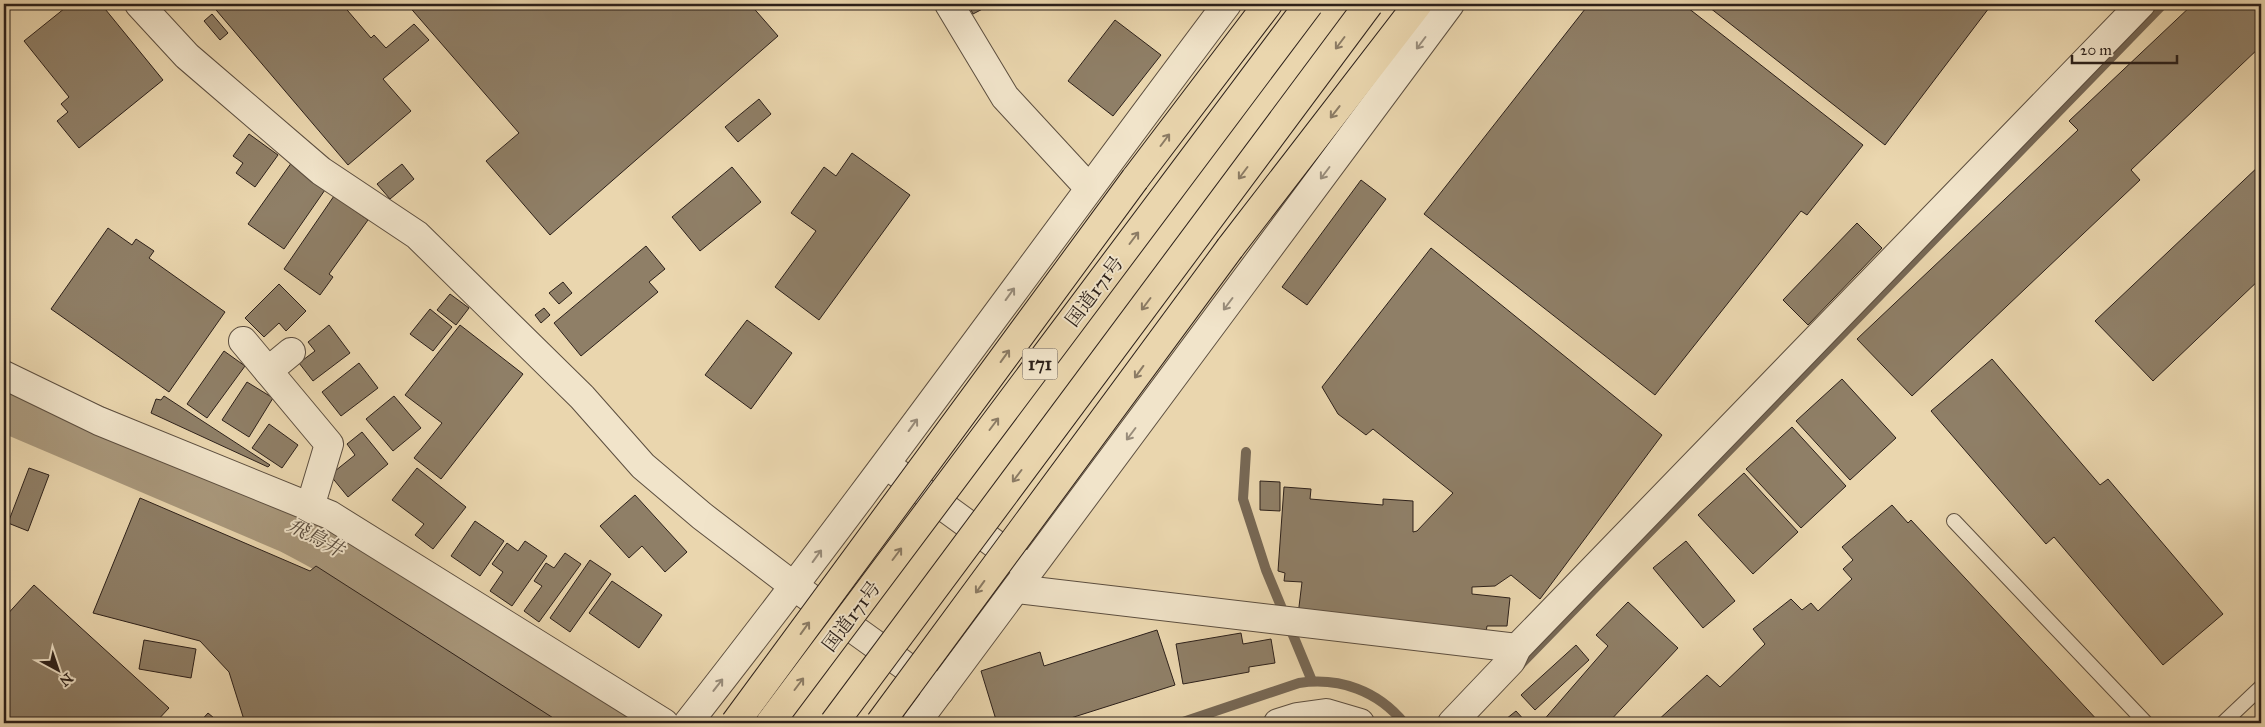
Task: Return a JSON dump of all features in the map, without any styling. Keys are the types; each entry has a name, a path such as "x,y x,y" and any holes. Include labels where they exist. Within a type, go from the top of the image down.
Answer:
{"highway":[{"name":"171","path":"735,723 1135,179 1268,4"},
{"name":"国道171号","path":"770,723 1309,4"},
{"name":"171","path":"834,723 1369,4"},
{"path":"880,723 1230,248 1418,4"}],"street":[{"path":"139,4 187,56 321,171 417,235 582,397 643,466 702,516 795,587 940,691"},
{"path":"949,4 1005,97 1088,188"},
{"path":"688,723 795,587 1088,188 1227,4"},
{"path":"916,723 1450,4"},
{"path":"1452,723 1511,661 1518,648 2141,4"},
{"path":"243,341 329,444 310,507"},
{"path":"268,371 291,352"},
{"path":"4,375 99,421 330,515 664,723"},
{"path":"885,464 1023,580 1518,648"},
{"path":"1278,723 1297,717 1326,713 1360,723"}],"lane":[{"path":"1954,521 2146,723"},
{"path":"2223,723 2261,687"}],"building":[{"path":"70,4 101,4 163,80 79,148 57,121 68,112 61,104 69,97 24,41"},
{"path":"211,4 320,4 322,6 325,4 342,4 371,38 374,35 386,48 414,24 429,40 383,79 411,111 348,165"},
{"path":"407,4 750,4 778,36 550,235 486,161 519,133"},
{"path":"968,4 992,4 973,14"},
{"path":"1589,4 1683,4 1863,145 1807,215 1801,211 1655,395 1424,214"},
{"path":"1705,4 1992,4 1885,145"},
{"path":"2193,4 2261,4 2261,46 2131,170 2140,180 1912,396 1857,339 2078,130 2069,121"},
{"path":"212,14 228,33 220,40 204,21"},
{"path":"1115,20 1161,55 1113,116 1068,81"},
{"path":"759,99 771,114 738,142 725,127"},
{"path":"249,134 278,155 255,187 236,173 243,163 233,156"},
{"path":"852,153 910,195 819,320 775,287 816,231 791,213 824,167 836,176"},
{"path":"292,162 327,187 284,249 248,224"},
{"path":"402,164 414,179 390,199 377,184"},
{"path":"2261,164 2261,278 2153,381 2095,321"},
{"path":"732,167 761,202 700,251 672,217"},
{"path":"1361,180 1386,199 1307,305 1282,287"},
{"path":"334,196 368,220 329,274 333,277 320,295 284,269"},
{"path":"1857,223 1882,248 1808,325 1783,300"},
{"path":"108,228 132,245 136,239 154,251 149,258 225,312 169,392 51,309"},
{"path":"646,246 665,269 649,282 658,292 581,356 554,323"},
{"path":"1431,248 1662,435 1540,599 1511,575 1495,586 1472,587 1472,594 1510,598 1507,626 1487,626 1486,632 1298,615 1302,582 1284,581 1285,573 1278,571 1284,487 1311,489 1310,499 1383,505 1383,499 1413,501 1413,532 1417,531 1453,493 1373,429 1366,435 1338,414 1322,387"},
{"path":"563,282 572,293 559,304 549,293"},
{"path":"279,284 306,311 286,331 279,323 264,337 245,318"},
{"path":"450,294 469,308 456,325 437,310"},
{"path":"544,308 550,315 541,323 535,315"},
{"path":"430,309 452,327 433,351 410,334"},
{"path":"747,320 792,353 751,409 705,375"},
{"path":"329,325 350,353 313,381 299,363 315,351 308,342"},
{"path":"460,325 523,374 441,479 414,458 442,423 405,395"},
{"path":"224,351 245,366 207,418 187,404"},
{"path":"1992,359 2100,485 2108,479 2223,614 2163,665 2054,537 2046,544 1931,411"},
{"path":"359,363 378,388 341,416 322,392"},
{"path":"1842,379 1896,438 1850,480 1796,421"},
{"path":"247,382 273,398 249,437 222,420"},
{"path":"164,396 270,465 268,467 151,413 156,399 161,400"},
{"path":"394,396 421,428 393,451 366,419"},
{"path":"269,424 298,445 282,468 252,448"},
{"path":"1792,427 1846,486 1801,528 1746,469"},
{"path":"362,432 388,464 348,497 330,475 355,455 347,444"},
{"path":"29,468 49,475 28,531 8,523"},
{"path":"417,468 466,507 433,549 415,535 424,524 392,500"},
{"path":"1744,473 1798,532 1753,574 1698,515"},
{"path":"1260,481 1280,482 1280,511 1260,510"},
{"path":"635,495 687,552 665,572 642,546 629,558 600,526"},
{"path":"140,498 310,571 316,566 561,723 245,723 229,672 200,641 93,613"},
{"path":"1892,505 1908,523 1911,520 2100,723 1655,723 1707,675 1720,687 1765,644 1753,629 1791,599 1802,610 1811,603 1818,611 1852,579 1843,569 1853,560 1842,547"},
{"path":"475,521 504,541 480,576 451,556"},
{"path":"525,541 547,556 512,606 490,591 503,572 492,564 507,543 518,551"},
{"path":"1686,541 1735,601 1703,628 1653,568"},
{"path":"565,553 581,564 539,622 524,611 542,586 534,581 546,563 554,568"},
{"path":"590,560 611,574 570,632 550,618"},
{"path":"612,581 662,615 639,648 589,613"},
{"path":"34,585 169,708 155,723 4,723 4,618"},
{"path":"1628,602 1678,648 1608,723 1542,722 1608,646 1596,635"},
{"path":"1157,630 1175,685 1055,723 997,723 981,671 1040,652 1044,666"},
{"path":"1241,633 1243,644 1271,639 1275,663 1249,667 1249,672 1183,684 1176,644"},
{"path":"144,640 196,649 191,678 139,669"},
{"path":"1576,645 1589,660 1535,710 1521,695"},
{"path":"1516,711 1527,723 1501,723"},
{"path":"208,713 220,723 199,723"}],"waterway":[{"path":"1519,666 2163,4"},
{"name":"飛鳥井","path":"4,399 293,522 373,567 412,592 602,723"},
{"path":"1246,452 1243,499 1266,570 1312,681"},
{"name":"飛鳥井","path":"1180,723 1299,683 1314,682 1329,682 1357,689 1382,702 1404,723"}]}
